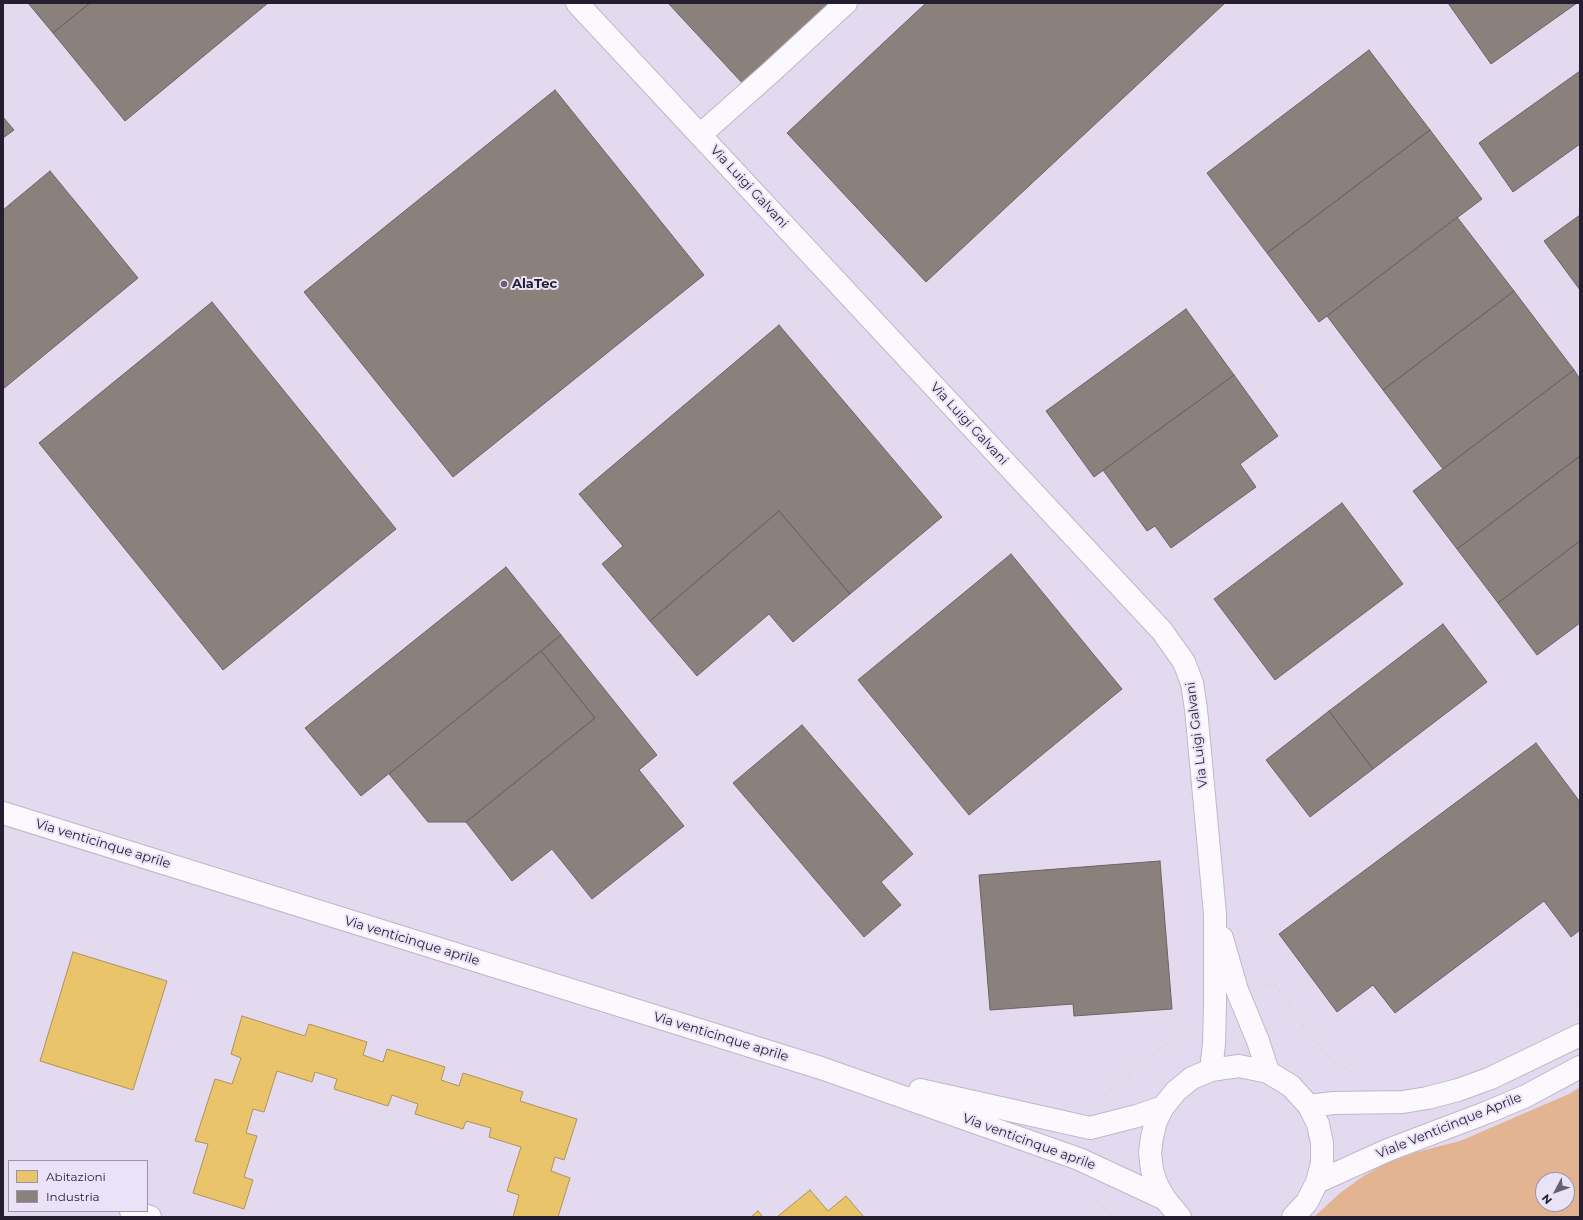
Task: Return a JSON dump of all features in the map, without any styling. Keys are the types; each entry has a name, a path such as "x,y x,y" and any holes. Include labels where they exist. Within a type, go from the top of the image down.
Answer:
{"street":[{"name":"Via Luigi Galvani","path":"577,3 1162,631 1184,662 1192,683 1196,709 1215,914 1214,1044 1211,1070"},
{"path":"700,135 846,3"},
{"name":"Via venticinque aprile","path":"3,813 821,1068 1078,1159 1165,1200"},
{"name":"Via Luigi Galvani","path":"1215,914 1237,990 1258,1041 1268,1072"},
{"path":"1309,1106 1333,1103 1403,1102 1446,1093 1491,1078 1580,1035"},
{"path":"1180,1217 1165,1200 1154,1175 1150,1153 1156,1121 1163,1107 1176,1090 1192,1078 1211,1070 1239,1066 1268,1072 1291,1086 1309,1106 1318,1124 1322,1144 1322,1163 1317,1182 1307,1202 1293,1217"},
{"name":"Viale Venticinque Aprile","path":"1317,1182 1388,1150 1526,1096 1580,1067"},
{"name":"Via venticinque aprile","path":"821,1068 1090,1128 1137,1116 1163,1107"},
{"path":"134,1212 150,1217"}],"shaded area":[{"path":"1580,1087 1580,1217 1314,1217 1340,1193 1365,1175 1397,1157 1460,1141 1569,1094"}],"building: Abitazioni":[{"path":"73,952 167,981 133,1090 40,1061"},
{"path":"242,1016 305,1036 309,1024 367,1042 363,1055 383,1062 387,1049 445,1067 441,1080 459,1086 463,1073 523,1092 520,1101 577,1119 564,1160 555,1157 551,1171 570,1178 558,1217 513,1217 519,1195 507,1191 521,1147 489,1137 491,1128 466,1121 463,1129 415,1114 418,1104 392,1095 388,1106 334,1089 337,1079 315,1072 312,1082 277,1071 264,1112 253,1109 246,1133 257,1136 244,1177 253,1180 244,1209 193,1193 208,1144 195,1141 215,1079 232,1084 241,1058 231,1054"},
{"path":"810,1190 828,1211 846,1196 864,1217 777,1217"},
{"path":"758,1211 763,1217 751,1217"}],"building: Industria":[{"path":"28,3 90,3 53,33"},
{"path":"90,3 268,3 125,121 53,33"},
{"path":"668,3 837,3 746,87"},
{"path":"926,3 1225,3 926,282 787,133"},
{"path":"1448,3 1577,3 1491,64"},
{"path":"1369,50 1430,130 1267,253 1207,173"},
{"path":"1580,71 1580,144 1513,192 1479,143"},
{"name":"AlaTec","path":"555,90 704,275 453,477 304,292"},
{"path":"3,117 14,130 3,138"},
{"path":"1430,130 1482,199 1319,322 1267,253"},
{"path":"50,171 138,278 3,389 3,210"},
{"path":"1580,215 1580,290 1544,241"},
{"path":"1457,217 1514,291 1383,390 1327,316"},
{"path":"1514,291 1574,370 1443,469 1383,390"},
{"path":"212,302 396,529 223,670 39,443"},
{"path":"1186,309 1234,375 1094,477 1046,411"},
{"path":"779,325 942,517 850,594 779,511 650,621 602,564 623,546 579,494"},
{"path":"1574,370 1580,379 1580,456 1457,549 1413,491"},
{"path":"1234,375 1278,436 1240,464 1256,487 1171,548 1155,526 1147,531 1103,470"},
{"path":"1580,456 1580,541 1498,603 1457,549"},
{"path":"1342,503 1403,584 1275,680 1214,599"},
{"path":"779,511 850,594 793,642 769,614 697,676 650,621"},
{"path":"1580,541 1580,623 1537,655 1498,603"},
{"path":"1011,554 1122,689 969,815 858,680"},
{"path":"506,567 561,635 361,796 305,728"},
{"path":"1443,624 1487,682 1373,769 1329,711"},
{"path":"561,635 657,755 639,770 684,826 592,899 552,849 512,881 466,822 595,718 541,651"},
{"path":"541,651 595,718 466,822 428,822 389,774"},
{"path":"1329,711 1373,769 1310,817 1266,760"},
{"path":"802,725 913,854 881,882 901,905 864,937 733,783"},
{"path":"1536,743 1580,802 1580,930 1571,937 1544,901 1395,1013 1373,985 1337,1012 1279,934"},
{"path":"1160,861 1172,1009 1074,1016 1073,1004 990,1010 979,875"}],"place":[{"name":"AlaTec","path":"504,284"}]}
